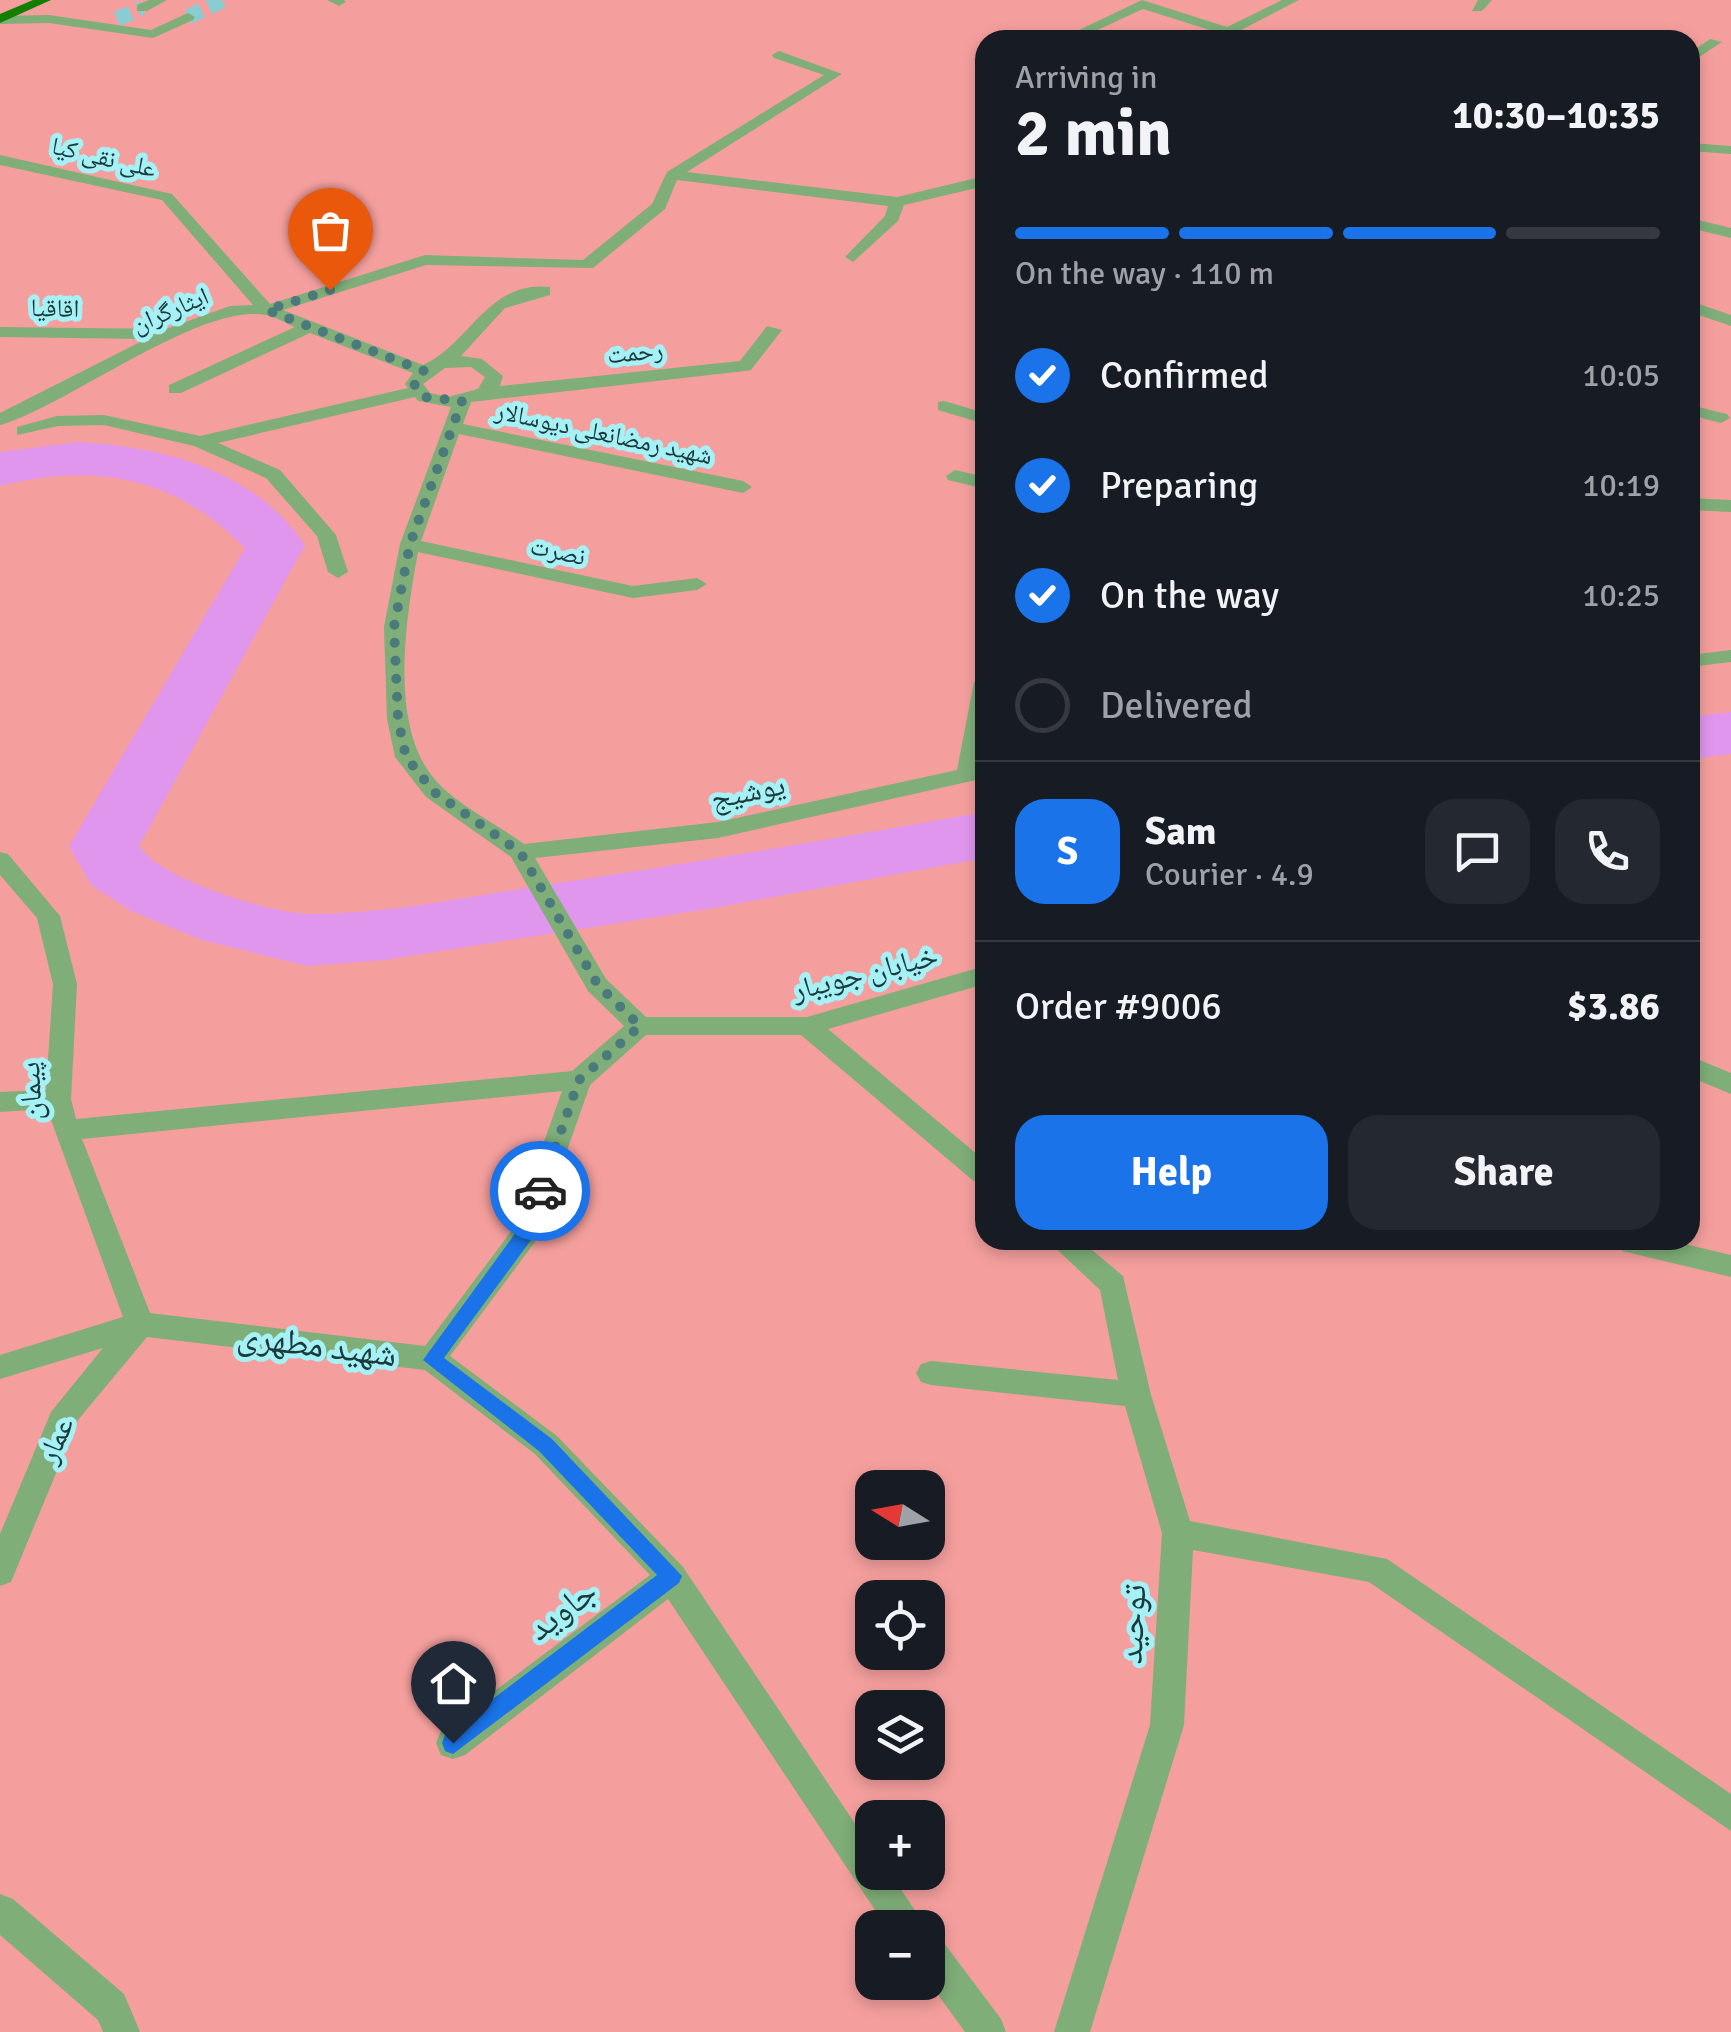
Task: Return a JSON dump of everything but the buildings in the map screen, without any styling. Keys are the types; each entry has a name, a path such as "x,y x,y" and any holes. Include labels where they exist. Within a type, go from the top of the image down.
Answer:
{"main road":[{"path":"0,20 44,0"}],"street":[{"path":"1229,30 1292,0"},
{"path":"1086,30 1142,4 1224,30"},
{"path":"0,20 49,19 153,34 188,17"},
{"path":"102,26 117,20"},
{"path":"1700,52 1715,42"},
{"path":"267,310 426,260 587,265 659,206 672,176 835,74 779,55"},
{"path":"1700,148 1731,150"},
{"name":"علی نقی کیا","path":"0,160 167,197 267,310"},
{"path":"672,176 896,202 975,182"},
{"path":"852,257 892,218 896,202"},
{"path":"1700,226 1731,234"},
{"path":"446,362 499,304 544,291"},
{"name":"ایثارگران","path":"0,420 169,334 236,310 267,310 424,371"},
{"path":"1700,310 1731,321"},
{"path":"175,389 308,327"},
{"name":"رحمت","path":"462,401 484,394 745,366 774,330"},
{"name":"اقاقیا","path":"0,332 169,334"},
{"path":"432,1360 525,1234 579,1080 640,1026 598,985 525,859 434,792 406,757 398,719 394,627 410,544 462,401 434,401 417,391 414,384 424,371 446,362 470,362 489,369 493,384 484,394"},
{"path":"200,442 417,391"},
{"path":"944,406 975,416"},
{"path":"1700,413 1721,418"},
{"path":"22,431 58,421 104,420 200,442 273,474 326,535 338,572"},
{"name":"شهید رمضانعلی دیوسالار","path":"454,428 743,487"},
{"path":"954,476 975,481"},
{"path":"1700,504 1731,506"},
{"name":"نصرت","path":"410,544 634,592 698,584"},
{"path":"1700,660 1731,656"},
{"name":"یوشیج","path":"525,859 718,830 975,772"},
{"name":"پیمان","path":"0,860 48,916 65,984 58,1099 64,1130 140,1324"},
{"name":"خیابان جویبار","path":"640,1026 807,1026 975,978"},
{"path":"807,1026 975,1168"},
{"path":"1700,1070 1731,1084"},
{"path":"64,1130 579,1080"},
{"path":"0,1102 58,1099"},
{"name":"توحید","path":"1072,1250 1113,1284 1136,1395 1178,1533 1166,1725 1072,2032"},
{"path":"1662,1250 1731,1266"},
{"name":"شهید مطهری","path":"0,1367 140,1324 432,1360 546,1445 672,1576 896,1910"},
{"name":"عمار","path":"0,1572 66,1412 140,1324"},
{"path":"931,1373 1136,1395"},
{"path":"1178,1533 1376,1569 1731,1814"},
{"name":"جاوید","path":"453,1743 672,1576"},
{"path":"0,1912 111,2007 122,2032"},
{"path":"945,1975 988,2032"}],"shaded area":[{"path":"0,0 1731,0 1731,2032 0,2032"}],"waterway":[{"path":"0,469 50,459 78,459 107,460 164,471 211,490 276,545 104,846 116,868 156,894 227,922 307,940 384,935 719,883 975,837"},
{"path":"1700,737 1731,733"}],"tunnel":[{"path":"188,17 224,0"},
{"path":"117,19 142,8"}],"way so far":[{"path":"330,290 267,310 424,371 414,384 424,397 462,401 410,544 394,627 398,719 406,757 434,792 520,852 598,985 640,1026 579,1080 540,1191"}],"route":[{"path":"453,1743 672,1576 546,1445 432,1360 525,1234 540,1191"}]}
